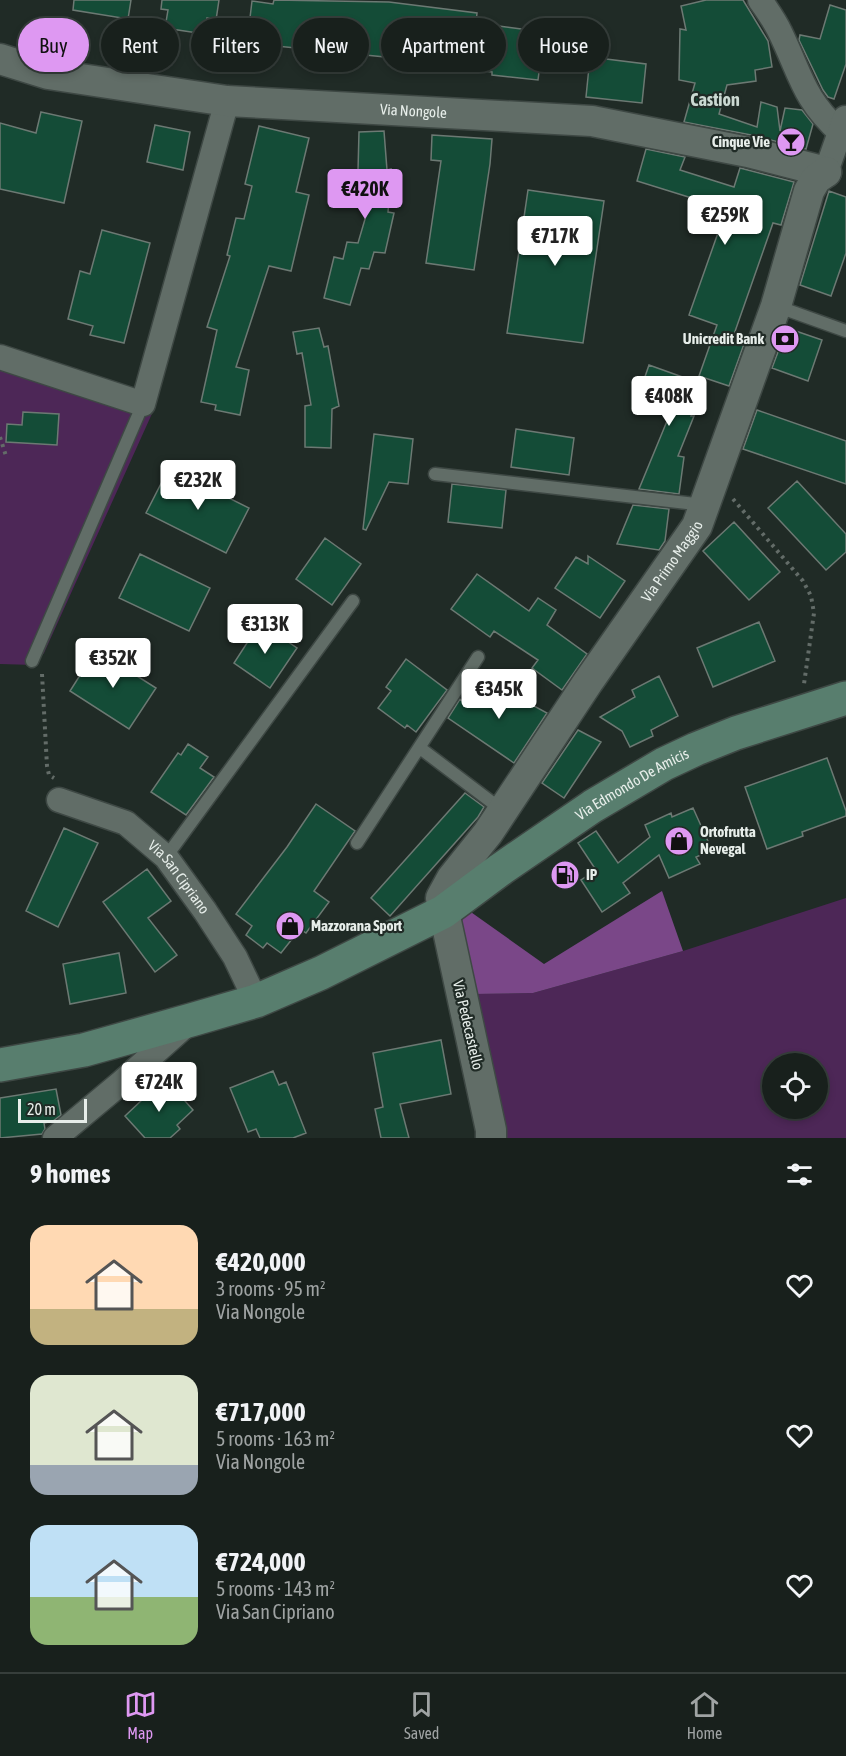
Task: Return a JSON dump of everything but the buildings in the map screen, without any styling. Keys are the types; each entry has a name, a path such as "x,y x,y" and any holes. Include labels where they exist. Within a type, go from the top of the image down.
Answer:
{"main road":[{"name":"Via Edmondo De Amicis","path":"443,912 501,869 629,784 696,748 800,711 846,698"},
{"path":"0,1065 84,1050 256,1000 321,973 443,912"}],"street":[{"path":"760,0 779,29 802,84 812,101 824,118 843,124 836,170"},
{"name":"Via Nongole","path":"0,59 48,74 227,101 592,121 836,170"},
{"path":"0,357 142,404 227,101"},
{"name":"Via Primo Maggio","path":"443,912 441,898 446,888 503,810 588,682 697,526 776,306 808,191 816,178 836,170"},
{"name":"Via San Cipriano","path":"59,800 126,823 166,858 235,957 256,1000"},
{"name":"Via Pedecastello","path":"443,912 491,1138"},
{"path":"55,1138 191,1020"}],"lane":[{"path":"776,306 846,330"},
{"path":"32,661 142,404"},
{"path":"435,474 710,491"},
{"path":"166,858 353,601"},
{"path":"357,843 478,657"},
{"path":"420,748 503,810"}],"path":[{"path":"0,437 6,456"},
{"path":"710,491 803,581 811,596 814,613 800,711"},
{"path":"32,661 41,662 49,775 65,784 59,800"}],"shaded area":[{"path":"0,353 155,407 44,653 34,665 0,664"},
{"path":"662,891 683,951 533,993 473,994 451,898 544,964"},
{"path":"846,898 846,1138 499,1138 473,994 533,993 683,951"}],"place":[{"name":"Cinque Vie","path":"791,142"},
{"name":"Unicredit Bank","path":"785,339"},
{"name":"Ortofrutta Nevegal","path":"679,841"},
{"name":"IP","path":"565,875"},
{"name":"Mazzorana Sport","path":"290,926"}],"district":[{"name":"Castion","path":"715,100"}]}
